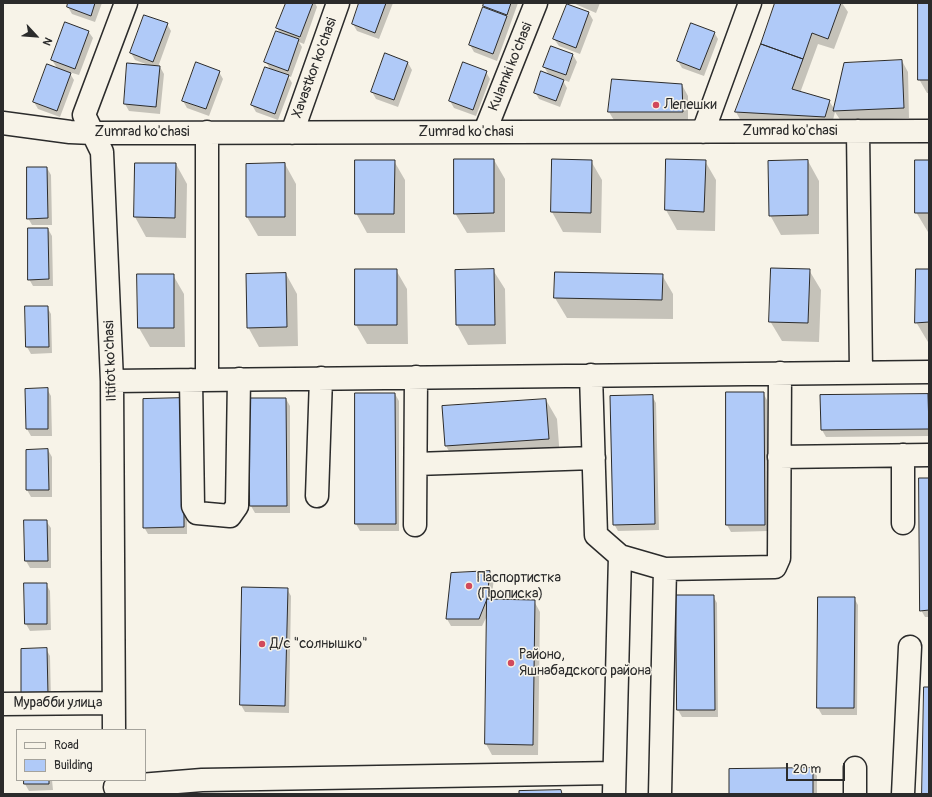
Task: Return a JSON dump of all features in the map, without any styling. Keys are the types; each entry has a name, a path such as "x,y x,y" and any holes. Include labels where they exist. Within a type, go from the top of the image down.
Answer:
{"street":[{"name":"Iltifot ko'chasi","path":"114,729 112,381 102,152 84,115 126,3"},
{"name":"Xavastkor ko'chasi","path":"292,133 338,3"},
{"name":"Kulamki ko'chasi","path":"485,131 536,3"},
{"path":"703,132 750,3"},
{"name":"Zumrad ko'chasi","path":"3,124 70,132 93,133 929,131"},
{"path":"858,131 861,372"},
{"path":"207,132 199,380 193,506 197,513 230,516 237,506 239,379"},
{"path":"112,381 929,372"},
{"path":"591,375 596,536 620,556 665,569 775,567 779,558 780,373"},
{"path":"415,525 416,377"},
{"path":"317,496 321,378"},
{"path":"903,455 903,522"},
{"path":"779,457 929,455"},
{"path":"416,464 594,458"},
{"path":"115,787 614,783 620,556"},
{"path":"660,794 665,569"},
{"path":"903,794 910,647"},
{"name":"Мурабби улица","path":"3,704 113,703"},
{"path":"855,768 855,794"}],"building":[{"path":"68,3 95,3 91,16 67,7"},
{"path":"286,3 313,3 300,37 276,28"},
{"path":"359,3 386,3 375,33 352,24"},
{"path":"484,3 511,3 507,15 483,6"},
{"path":"775,3 841,3 828,39 812,33 803,59 761,44"},
{"path":"918,3 929,3 929,80 918,80"},
{"path":"567,4 589,12 576,48 553,39"},
{"path":"483,7 507,16 493,54 469,45"},
{"path":"144,15 168,23 153,62 130,53"},
{"path":"65,22 89,31 75,69 51,60"},
{"path":"691,23 715,32 700,70 677,61"},
{"path":"276,31 299,39 288,71 264,62"},
{"path":"761,44 803,59 792,89 830,100 825,117 735,112"},
{"path":"551,46 573,54 566,75 543,67"},
{"path":"385,53 408,62 394,100 371,92"},
{"path":"902,60 904,108 833,111 844,63"},
{"path":"196,62 220,71 206,109 182,101"},
{"path":"463,62 487,71 473,110 449,101"},
{"path":"127,63 160,66 156,107 124,104"},
{"path":"47,64 71,73 57,111 33,102"},
{"path":"265,67 289,75 275,114 251,105"},
{"path":"541,71 564,80 556,101 534,93"},
{"path":"612,79 682,84 683,112 608,112"},
{"path":"454,159 494,159 494,213 454,214"},
{"path":"552,159 592,160 591,213 551,212"},
{"path":"666,159 706,160 704,212 665,210"},
{"path":"355,160 395,160 394,214 355,214"},
{"path":"808,160 808,215 769,216 768,161"},
{"path":"915,160 929,160 929,213 915,213"},
{"path":"135,163 176,163 175,218 134,217"},
{"path":"285,163 285,217 246,217 246,164"},
{"path":"27,167 47,167 48,218 27,219"},
{"path":"28,228 48,228 49,279 28,280"},
{"path":"771,268 810,269 808,323 769,322"},
{"path":"355,269 397,269 397,325 355,325"},
{"path":"494,269 495,325 456,325 455,270"},
{"path":"916,269 929,269 929,322 915,323"},
{"path":"555,272 663,274 662,300 554,298"},
{"path":"286,273 287,327 247,328 246,274"},
{"path":"137,274 174,274 174,328 138,328"},
{"path":"25,306 48,306 49,347 26,347"},
{"path":"48,388 48,429 26,429 25,389"},
{"path":"726,392 764,392 765,525 726,525"},
{"path":"355,393 395,393 396,524 355,524"},
{"path":"928,394 929,429 821,430 820,395"},
{"path":"653,395 655,524 613,525 610,396"},
{"path":"184,398 184,527 143,528 143,399"},
{"path":"249,398 286,398 287,506 250,506"},
{"path":"546,399 549,439 445,446 442,406"},
{"path":"48,449 49,490 26,490 26,450"},
{"path":"919,478 929,478 929,610 920,611"},
{"path":"24,520 47,520 48,561 25,561"},
{"name":"Паспортистка (Прописка)","path":"490,571 487,599 479,619 446,619 451,573"},
{"path":"24,583 47,583 47,624 25,624"},
{"path":"242,587 288,588 285,706 240,705"},
{"path":"676,595 714,595 715,710 677,710"},
{"path":"818,597 855,597 854,708 817,708"},
{"path":"487,599 535,600 533,745 485,744"},
{"path":"47,648 48,695 21,695 21,649"},
{"path":"924,687 929,687 929,794 922,794"},
{"path":"813,768 813,794 729,794 729,769"},
{"path":"24,781 49,781 49,784 24,784"},
{"path":"561,790 562,794 519,794 519,791"}],"place":[{"name":"Лепешки","path":"656,105"},
{"name":"Паспортистка (Прописка)","path":"469,586"},
{"name":"Д/с \"солнышко\"","path":"262,644"},
{"name":"Районо, Яшнабадского района","path":"511,663"}]}
